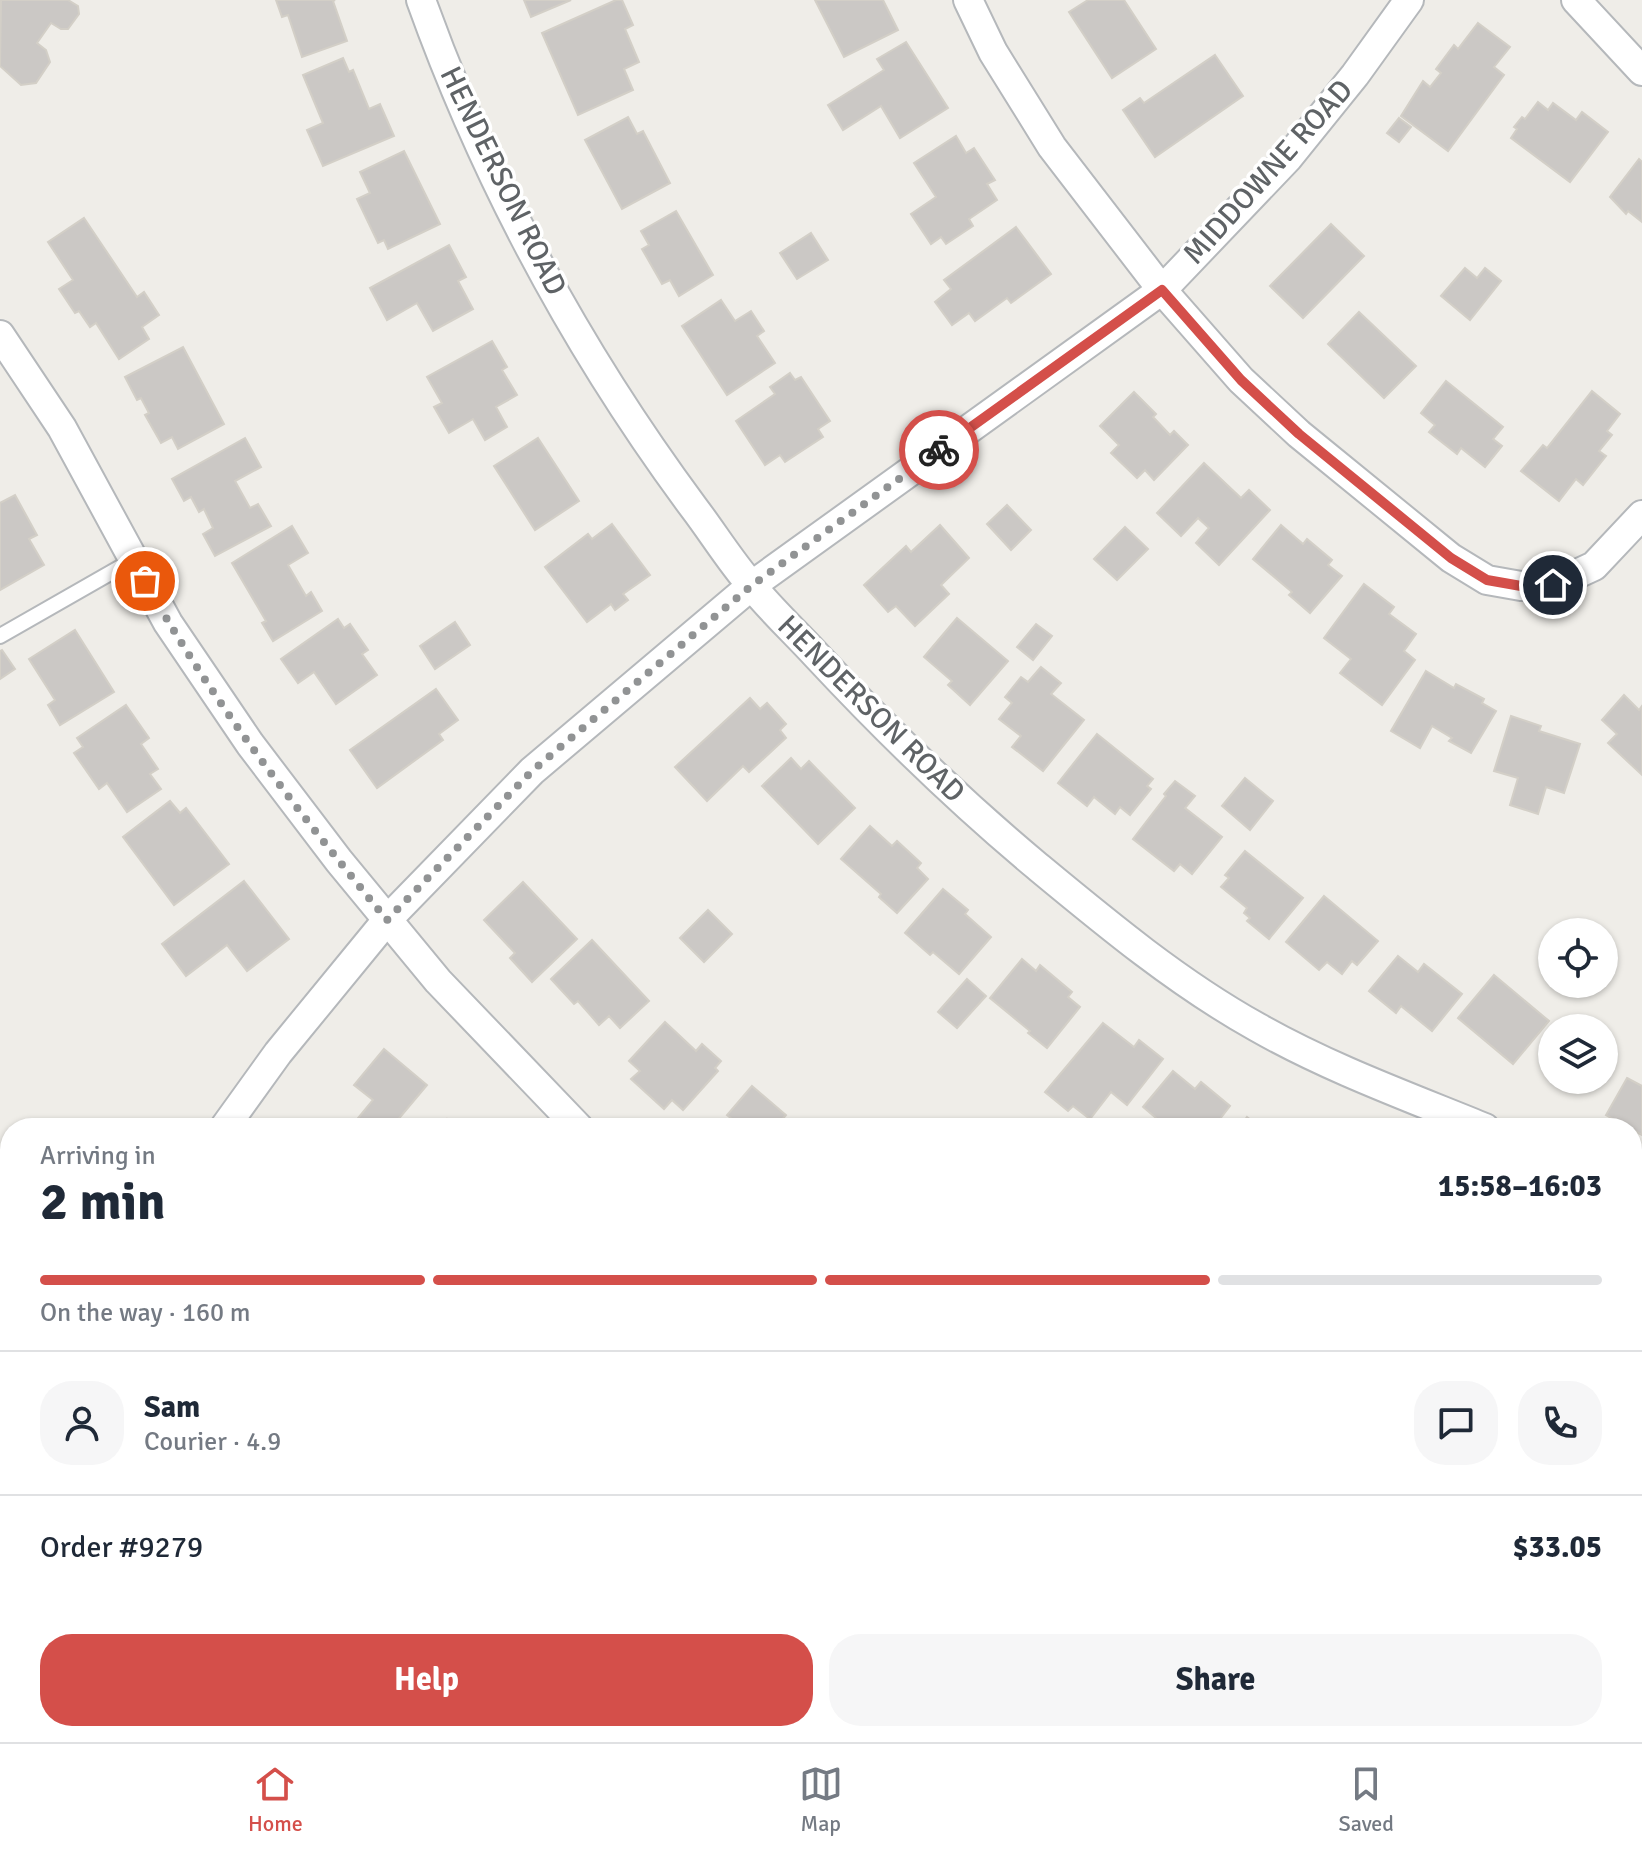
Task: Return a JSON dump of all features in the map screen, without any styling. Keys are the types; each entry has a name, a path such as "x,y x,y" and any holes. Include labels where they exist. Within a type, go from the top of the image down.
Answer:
{"street":[{"name":"HENDERSON ROAD","path":"421,0 444,61 504,195 601,375 751,586 865,708 975,814 1108,925 1169,970 1257,1027 1340,1068 1461,1118"},
{"path":"968,0 993,52 1052,147 1162,290 1241,380 1299,434 1451,558 1487,580 1521,586 1553,585 1594,566 1642,515"},
{"name":"MIDDOWNE ROAD","path":"231,1118 278,1053 387,920 532,771 751,586 1162,290 1288,158 1355,75 1409,0"},
{"path":"1576,0 1642,71"},
{"path":"0,335 62,428 168,623 250,744 438,981 569,1118"}],"lane":[{"path":"0,636 133,560"}],"building":[{"path":"1,0 68,0 78,6 79,14 68,29 51,23 37,43 46,50 50,62 36,83 21,85 0,66"},
{"path":"276,0 335,0 347,41 302,57 288,15 282,17"},
{"path":"524,0 571,0 531,17"},
{"path":"622,0 633,25 625,29 639,62 624,69 633,90 578,115 542,33"},
{"path":"815,0 883,0 898,30 844,57"},
{"path":"1088,0 1124,0 1156,49 1112,78 1069,12"},
{"path":"1478,23 1510,47 1494,67 1504,75 1448,151 1401,116 1423,81 1430,87 1441,73 1436,69 1454,45 1458,49"},
{"path":"906,42 948,108 900,138 881,106 843,130 828,105 884,70 877,59"},
{"path":"1215,55 1243,96 1155,157 1123,110 1140,98 1144,103"},
{"path":"343,58 349,72 353,70 369,109 380,104 394,136 323,166 307,130 323,123 303,75"},
{"path":"1538,102 1548,110 1553,103 1576,120 1582,112 1608,132 1570,182 1511,138 1517,129 1514,127"},
{"path":"628,117 637,134 643,131 670,183 622,209 585,140"},
{"path":"1399,118 1411,127 1399,142 1387,133"},
{"path":"956,136 966,153 974,148 995,180 987,184 997,200 969,219 973,226 946,244 941,237 931,244 911,214 936,197 914,163"},
{"path":"404,151 440,224 388,249 384,240 378,243 357,199 370,193 360,172"},
{"path":"1639,159 1642,162 1642,222 1628,211 1626,214 1610,197"},
{"path":"676,211 713,275 679,296 670,280 662,284 642,249 649,245 641,231"},
{"path":"84,218 137,297 144,292 159,315 142,327 149,339 119,359 96,323 90,327 79,311 75,313 59,289 73,280 48,242"},
{"path":"1331,224 1364,256 1303,318 1270,286"},
{"path":"1016,227 1051,274 1011,303 1007,298 975,321 969,313 952,325 935,302 951,289 944,280"},
{"path":"811,233 828,260 797,279 780,253"},
{"path":"449,245 466,277 458,281 473,309 433,331 417,303 387,320 370,288"},
{"path":"1465,268 1477,278 1485,268 1501,281 1470,320 1441,296"},
{"path":"721,300 735,321 751,311 764,331 757,336 775,363 727,395 682,326"},
{"path":"1359,312 1416,366 1384,398 1328,344"},
{"path":"492,341 507,367 502,370 517,395 496,407 507,427 485,440 473,419 449,433 434,407 442,403 427,377"},
{"path":"183,347 224,424 178,449 172,437 161,443 145,415 149,413 141,398 137,400 125,377"},
{"path":"790,373 795,380 801,377 830,421 818,429 823,437 785,462 780,455 765,465 736,421 775,394 770,387"},
{"path":"1446,381 1503,427 1493,439 1502,446 1485,467 1461,448 1457,454 1429,432 1435,425 1421,413"},
{"path":"1592,391 1620,414 1607,431 1612,435 1599,451 1606,456 1583,485 1576,479 1559,501 1521,471 1543,445 1547,448"},
{"path":"1134,392 1156,414 1153,417 1170,435 1174,431 1188,445 1154,480 1145,470 1137,478 1111,453 1119,445 1100,426"},
{"path":"245,438 261,467 235,481 250,508 258,504 271,526 215,556 203,534 213,528 204,509 199,512 191,497 184,501 172,479"},
{"path":"538,438 579,501 535,530 494,466"},
{"path":"1204,463 1241,498 1249,490 1270,510 1219,565 1196,543 1209,528 1198,518 1181,536 1157,513"},
{"path":"15,495 37,535 29,539 44,565 0,590 0,503"},
{"path":"1007,505 1031,530 1011,550 987,524"},
{"path":"612,524 650,575 623,594 628,600 615,610 611,604 587,622 545,567 588,534 592,539"},
{"path":"940,525 969,558 941,585 949,594 915,626 896,606 888,612 864,585 906,546 911,552"},
{"path":"1281,525 1303,544 1307,539 1332,560 1328,565 1342,576 1310,613 1289,595 1292,592 1253,559"},
{"path":"292,526 308,553 288,565 306,596 311,592 322,611 273,641 262,623 266,621 232,563"},
{"path":"1125,527 1148,549 1117,580 1094,559"},
{"path":"1364,584 1394,607 1389,614 1416,634 1404,651 1415,660 1382,705 1340,673 1351,659 1324,638"},
{"path":"957,618 1008,661 970,705 948,685 952,681 924,657"},
{"path":"338,619 344,628 350,624 368,650 362,654 377,675 336,704 314,672 298,683 281,659"},
{"path":"455,622 470,645 435,669 420,646"},
{"path":"1036,624 1052,636 1033,660 1017,647"},
{"path":"75,630 114,692 60,725 48,705 55,700 29,659"},
{"path":"0,651 15,669 0,679"},
{"path":"1041,667 1061,683 1051,694 1084,720 1043,771 1012,747 1021,736 999,719 1012,703 1005,697 1021,677 1028,682"},
{"path":"1426,671 1454,688 1456,684 1484,699 1482,703 1496,711 1471,753 1449,741 1452,738 1432,726 1420,748 1391,731"},
{"path":"436,689 458,720 439,734 443,740 377,788 350,750"},
{"path":"1624,695 1639,710 1642,706 1642,775 1608,743 1617,734 1602,720"},
{"path":"750,698 760,709 767,703 786,724 780,730 786,738 749,772 743,766 707,801 675,767"},
{"path":"126,705 149,738 141,744 158,769 150,774 161,789 127,812 107,783 99,789 74,753 83,747 77,738"},
{"path":"1511,716 1541,726 1539,731 1580,744 1564,793 1546,787 1538,814 1510,805 1518,778 1494,771"},
{"path":"1097,734 1153,779 1147,786 1151,789 1130,815 1120,807 1115,814 1094,797 1087,806 1058,783"},
{"path":"791,758 801,769 809,761 855,808 818,844 762,786"},
{"path":"1245,778 1273,801 1250,830 1222,806"},
{"path":"1175,781 1195,796 1185,808 1222,837 1192,874 1180,864 1174,871 1133,839"},
{"path":"170,801 180,813 186,808 229,864 174,905 123,837"},
{"path":"870,826 892,846 897,841 921,863 917,868 928,879 897,913 879,897 881,894 841,859"},
{"path":"1245,851 1303,898 1269,939 1247,921 1250,918 1244,913 1247,908 1221,887 1229,878 1225,875"},
{"path":"244,881 289,939 247,971 227,945 186,976 162,944"},
{"path":"523,882 577,939 532,982 510,958 515,953 484,920"},
{"path":"943,889 968,910 965,914 991,937 959,974 933,952 930,955 905,933"},
{"path":"1324,896 1378,941 1357,965 1352,961 1342,974 1327,962 1319,970 1286,942"},
{"path":"708,910 732,934 704,962 680,938"},
{"path":"592,940 649,1001 620,1028 609,1016 599,1025 578,1001 574,1004 551,979"},
{"path":"1398,956 1418,972 1424,964 1462,994 1432,1031 1401,1006 1396,1013 1369,991"},
{"path":"1022,959 1036,971 1040,965 1072,992 1068,997 1080,1007 1047,1048 990,998"},
{"path":"1494,975 1541,1014 1538,1014 1538,1034 1513,1064 1458,1018"},
{"path":"967,979 986,996 957,1028 938,1012"},
{"path":"665,1022 696,1051 702,1044 721,1061 715,1068 718,1071 683,1110 672,1100 664,1109 631,1079 640,1071 629,1061"},
{"path":"1103,1023 1134,1047 1139,1040 1163,1059 1127,1105 1111,1092 1091,1118 1073,1106 1068,1111 1045,1092"},
{"path":"384,1049 427,1085 399,1118 358,1118 373,1100 354,1085"},
{"path":"1173,1071 1195,1089 1201,1082 1230,1106 1221,1118 1156,1118 1143,1107"},
{"path":"1627,1078 1642,1086 1642,1118 1611,1118 1606,1115"},
{"path":"752,1086 786,1115 783,1118 731,1118 727,1115"}],"way so far":[{"path":"145,581 168,623 250,744 387,920 532,771 751,586 939,450"}],"route":[{"path":"939,450 1162,290 1241,380 1299,434 1451,558 1487,580 1521,586 1553,585"}]}
